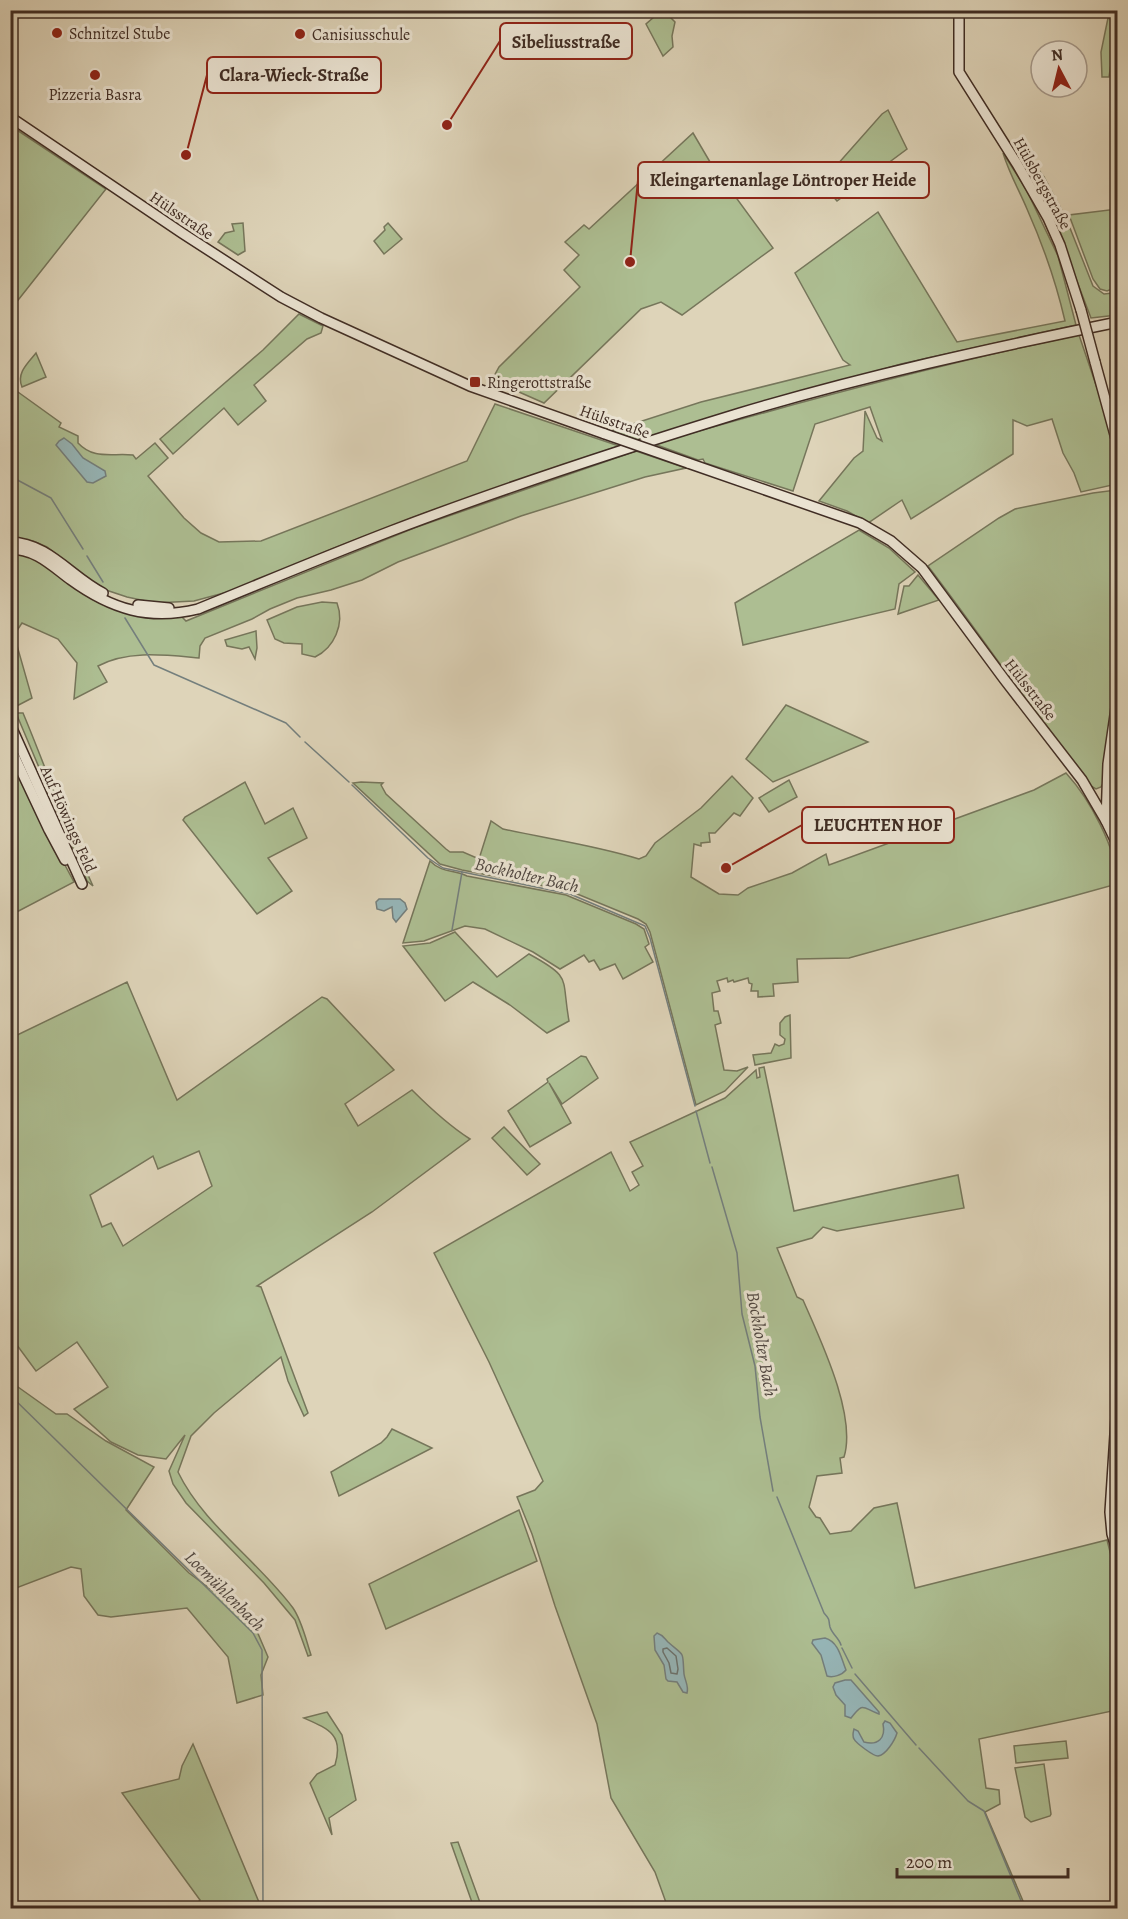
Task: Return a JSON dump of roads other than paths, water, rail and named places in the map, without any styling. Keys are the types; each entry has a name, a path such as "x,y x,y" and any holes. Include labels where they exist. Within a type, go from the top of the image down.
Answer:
{"street":[{"path":"10,20 18,10"},
{"name":"Hülsbergstraße","path":"959,10 959,72 1017,164 1048,218 1060,245 1081,310 1118,446"},
{"name":"Hülsstraße","path":"10,117 280,297 321,318 470,386 860,523 891,541 922,568 1094,798 1118,846"},
{"path":"10,549 23,550 40,557 91,594 117,606 152,614 186,612 481,498 742,413 893,372 1118,322"},
{"path":"10,542 23,543 42,549 95,589 127,603 170,608 222,599"},
{"path":"1106,821 1110,743 1118,694"},
{"name":"Auf Höwings Feld","path":"10,747 65,861 82,884 11,726"},
{"path":"1094,798 1106,790"},
{"path":"1118,1388 1110,1512 1112,1534 1118,1554"}],"water":[{"path":"64,438 83,458 105,471 106,476 93,483 87,482 56,445"},
{"path":"379,899 400,899 405,903 407,909 396,922 393,918 392,907 384,911 377,909 376,902"},
{"path":"657,1633 682,1655 687,1693 683,1692 677,1682 666,1679 664,1665 655,1650 654,1636"},
{"path":"825,1638 836,1647 846,1670 837,1676 827,1676 821,1655 812,1643 813,1640"},
{"path":"851,1680 879,1714 864,1707 858,1709 851,1718 845,1716 845,1705 836,1695 833,1687 835,1683"},
{"path":"885,1721 890,1723 897,1733 890,1747 881,1755 872,1754 854,1739 854,1729 858,1731 864,1742 877,1742 882,1737"}],"waterway":[{"name":"Bockholter Bach","path":"10,476 51,498 83,549"},
{"name":"Bockholter Bach","path":"87,556 103,582"},
{"name":"Bockholter Bach","path":"125,618 154,665 286,723 300,737"},
{"name":"Bockholter Bach","path":"305,742 349,782"},
{"name":"Bockholter Bach","path":"352,785 428,858 443,868 570,894 645,926 695,1106"},
{"path":"452,930 462,872"},
{"name":"Bockholter Bach","path":"696,1111 710,1163"},
{"name":"Bockholter Bach","path":"712,1167 737,1253 742,1314 755,1366 760,1417 773,1491"},
{"name":"Loemühlenbach","path":"10,1395 253,1633 262,1650 263,1908"},
{"name":"Bockholter Bach","path":"777,1497 824,1613 841,1645"},
{"name":"Bockholter Bach","path":"842,1648 852,1668"},
{"name":"Bockholter Bach","path":"855,1674 916,1745"},
{"name":"Bockholter Bach","path":"919,1748 968,1801 984,1811 1024,1908"}],"place":[{"name":"Schnitzel Stube","path":"57,33"},
{"name":"Canisiusschule","path":"300,34"},
{"name":"Pizzeria Basra","path":"95,75"},
{"name":"Sibeliusstraße","path":"447,125"},
{"name":"Clara-Wieck-Straße","path":"186,155"},
{"name":"Kleingartenanlage Löntroper Heide","path":"630,262"},
{"name":"Ringerottstraße","path":"475,382"},
{"name":"LEUCHTEN HOF","path":"726,868"}]}
